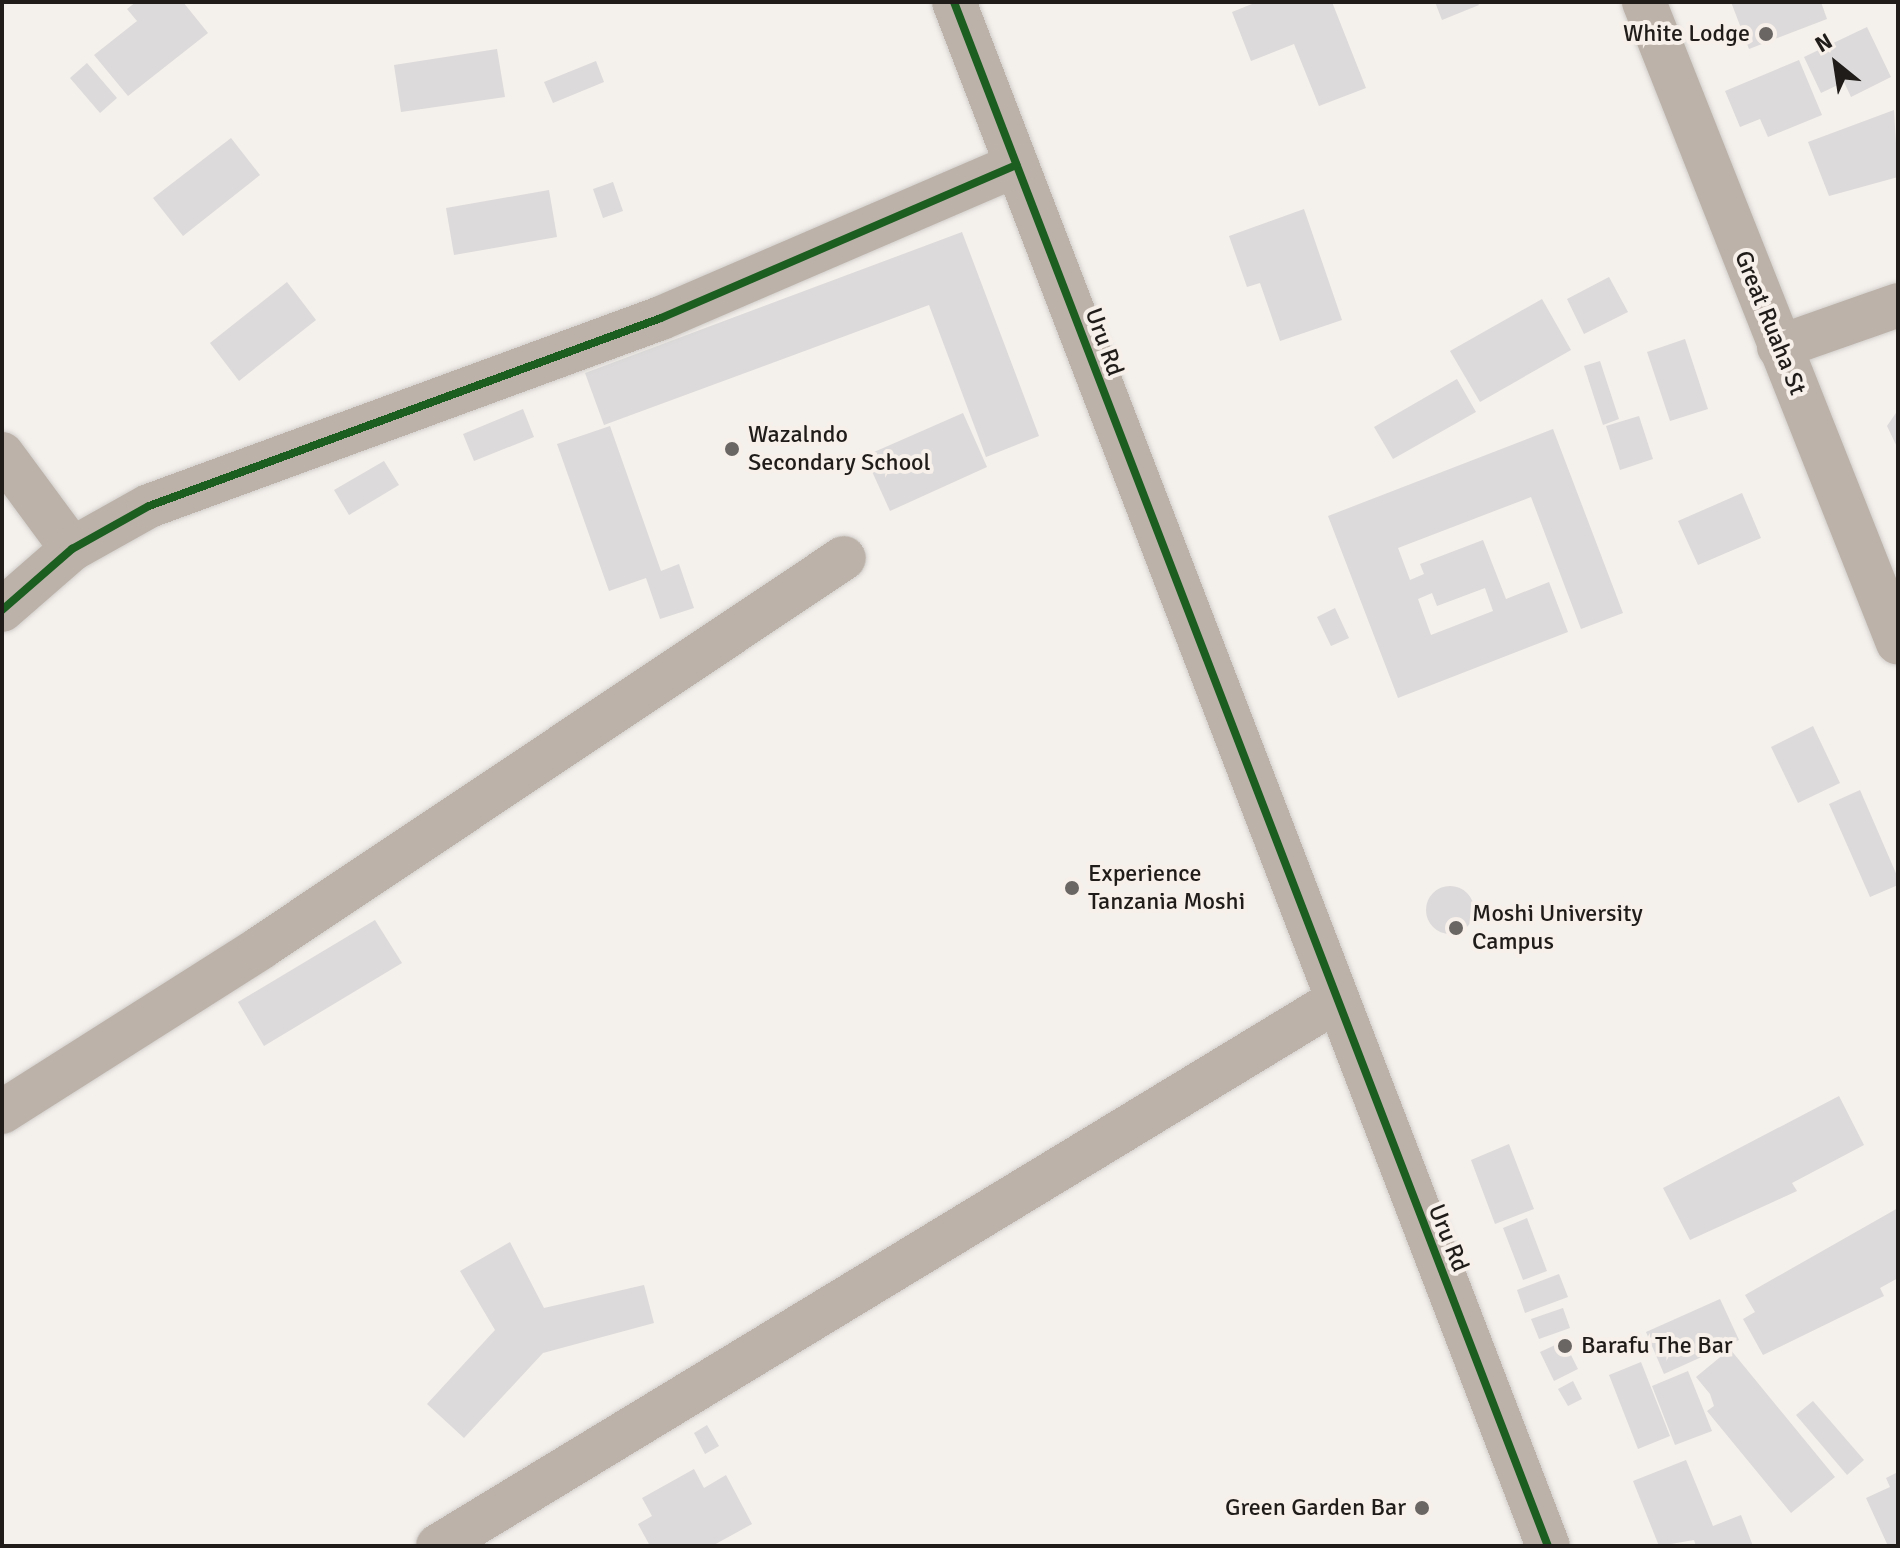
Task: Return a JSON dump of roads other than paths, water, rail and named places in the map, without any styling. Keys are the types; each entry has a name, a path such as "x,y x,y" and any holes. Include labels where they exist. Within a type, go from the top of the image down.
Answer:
{"street":[{"name":"Uru Rd","path":"954,2 1334,1002 1548,1546"},
{"name":"Great Ruaha St","path":"1644,2 1898,643"},
{"path":"2,610 72,549 202,484 661,318 1017,165"},
{"path":"1779,347 1898,305"},
{"path":"2,454 72,549"},
{"path":"2,1112 260,948 844,558"},
{"path":"438,1546 1334,1002"}],"place":[{"name":"White Lodge","path":"1766,34"},
{"name":"Wazalndo Secondary School","path":"732,449"},
{"name":"Experience Tanzania Moshi","path":"1072,888"},
{"name":"Moshi University Campus","path":"1456,928"},
{"name":"Barafu The Bar","path":"1565,1346"},
{"name":"Green Garden Bar","path":"1422,1508"}]}
